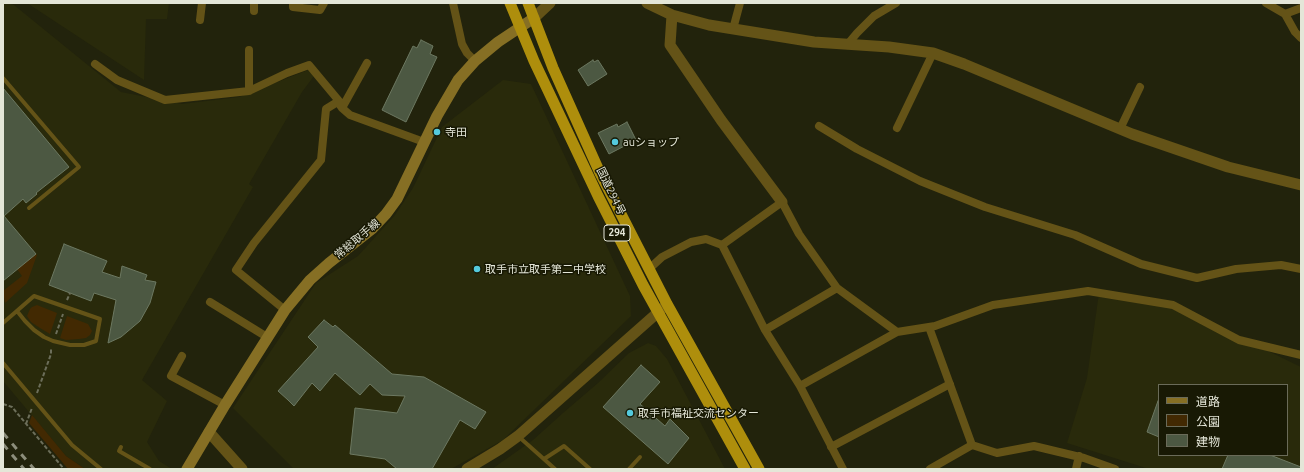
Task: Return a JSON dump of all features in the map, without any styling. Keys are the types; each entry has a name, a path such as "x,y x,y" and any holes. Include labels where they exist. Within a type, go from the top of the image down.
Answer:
{"highway":[{"name":"国道294号","path":"510,3 532,56 598,196 657,313 745,469"},
{"name":"国道294号","path":"528,3 553,68 600,173 667,304 758,469"}],"main road":[{"name":"常総取手線","path":"187,469 225,405 285,310 310,280 372,229 397,199 424,142 451,92 466,71 475,61 498,42 534,18"}],"street":[{"path":"200,20 202,3"},
{"path":"293,3 293,7 320,10 324,3"},
{"path":"453,3 462,44 467,53 475,61"},
{"path":"534,18 550,3"},
{"path":"648,3 672,15 709,25 814,42 889,47 933,53 964,64 1120,129 1228,167 1301,185"},
{"path":"734,29 740,3"},
{"path":"847,45 874,16 896,3"},
{"path":"1266,3 1285,14 1295,32 1301,38"},
{"path":"1285,14 1301,8"},
{"path":"672,15 670,45 721,120 782,202 799,234 837,288 897,332"},
{"path":"249,50 249,91"},
{"path":"897,128 933,53"},
{"path":"95,64 117,80 165,100 249,91 287,73 309,65 340,105 350,115 424,142"},
{"path":"285,310 236,270 254,243 320,160 326,108 340,105 367,64"},
{"path":"1120,129 1140,87"},
{"path":"819,126 857,150 920,181 985,207 1075,235 1140,264 1197,278 1236,269 1281,265 1301,269"},
{"path":"722,245 782,202"},
{"path":"649,269 662,257 691,242 706,239 722,245 765,330 800,386 843,469"},
{"path":"765,330 837,288"},
{"path":"800,386 897,332 935,326 993,305 1088,291 1173,305 1239,340 1301,355"},
{"path":"210,302 267,338"},
{"path":"467,469 518,436 667,304"},
{"path":"929,327 972,445"},
{"path":"182,356 171,376 225,405"},
{"path":"831,447 950,384"},
{"path":"209,432 242,469"},
{"path":"930,469 972,445 997,453 1034,446 1079,456 1115,469"},
{"path":"1076,469 1079,456"}],"lane":[{"path":"3,78 79,167 29,208"},
{"path":"3,323 34,296 100,319 96,340 84,345 70,345 53,342 34,330 17,311"},
{"path":"3,363 72,445 101,469"},
{"path":"518,436 555,469"},
{"path":"544,459 564,446 590,469"},
{"path":"121,447 119,451 150,469"},
{"path":"629,469 640,457"}],"path":[{"path":"26,424 52,354 51,348 70,293"},
{"path":"3,404 12,408 64,469"}],"shaded area":[{"path":"3,3 14,5 121,92 182,104 239,97 308,70 314,76 302,92 249,184 253,187 142,380 167,401 147,442 159,461 172,469 85,469 66,456 3,381"},
{"path":"27,3 169,3 167,19 146,19 144,80"},
{"name":"取手市立取手第二中学校","path":"503,80 531,84 630,296 631,316 503,440 451,469 294,469 233,408 316,283 358,256 395,215 413,188 442,127"},
{"path":"1099,293 1173,305 1301,367 1301,469 1149,469 1067,443 1087,378"},
{"path":"648,343 656,346 667,359 725,469 492,469 533,440 598,383 629,353"}],"green space":[{"path":"36,254 37,255 27,283 5,303 3,291 22,276 17,269"},
{"path":"37,305 57,313 50,334 31,322 27,316 30,309"},
{"path":"67,316 88,324 92,331 90,335 86,338 79,339 66,340 60,338"},
{"path":"32,415 66,456 85,469 68,469 29,423"}],"building":[{"path":"421,40 433,46 430,54 437,57 406,122 382,110 413,46 417,48"},
{"path":"593,60 594,62 598,60 607,74 588,86 578,70"},
{"path":"3,88 69,167 36,193 37,194 26,203 23,199 4,216 36,254 3,281"},
{"path":"627,122 636,140 609,154 598,133 617,124 618,127"},
{"path":"64,244 107,261 102,272 120,278 122,266 147,275 145,280 156,282 150,303 140,321 121,337 108,343 116,300 94,293 91,301 49,285"},
{"path":"324,320 333,327 335,325 392,374 424,377 486,412 475,429 460,420 432,469 397,469 385,459 350,454 355,408 397,413 405,396 382,395 370,384 360,395 335,373 320,391 312,383 294,406 278,391 318,347 308,337"},
{"name":"取手市福祉交流センター","path":"641,365 660,382 640,404 665,426 670,419 689,438 668,464 603,407"},
{"path":"1158,401 1158,437 1147,432"},
{"path":"1228,456 1273,456 1301,467 1301,469 1222,469"}],"railway":[{"path":"3,433 34,469"},
{"path":"3,444 24,469"}],"place":[{"name":"寺田","path":"437,132"},
{"name":"auショップ","path":"615,142"},
{"name":"取手市立取手第二中学校","path":"477,269"},
{"name":"取手市福祉交流センター","path":"630,413"}]}
